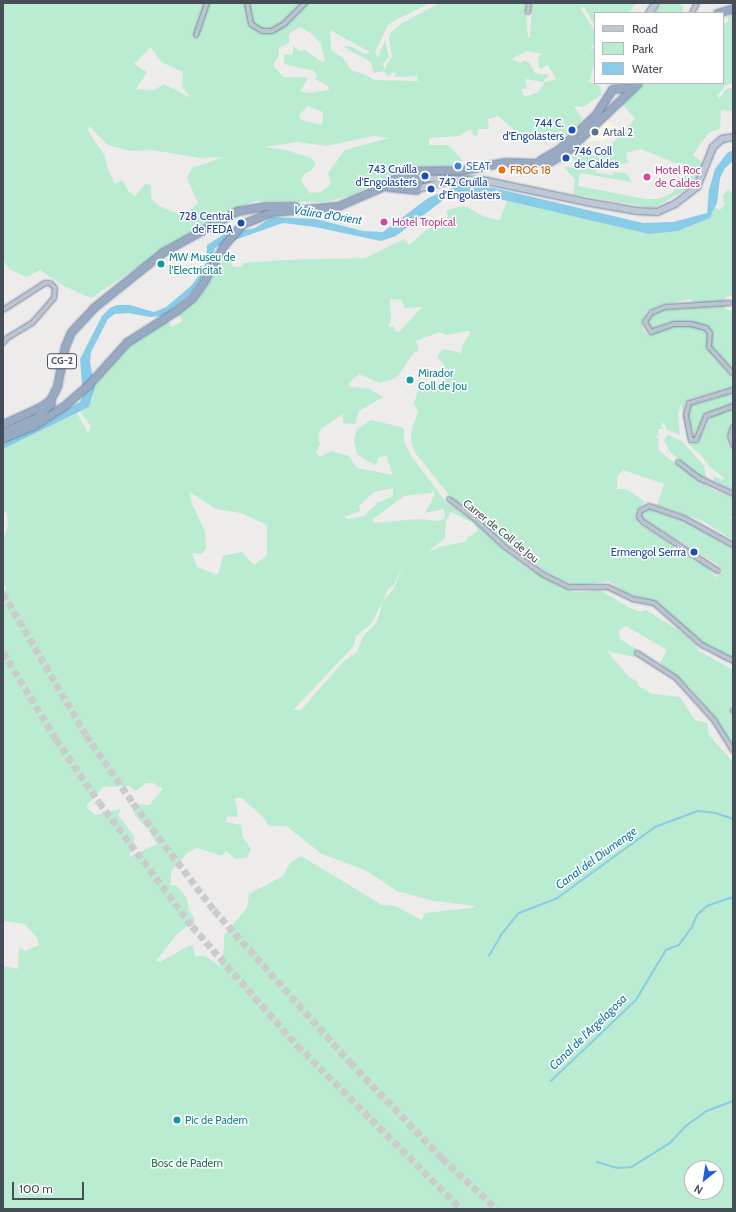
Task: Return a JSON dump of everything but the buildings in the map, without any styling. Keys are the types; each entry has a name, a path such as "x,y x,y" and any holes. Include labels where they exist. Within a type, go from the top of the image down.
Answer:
{"highway":[{"path":"720,12 733,8"},
{"name":"CG-2","path":"524,162 540,160 553,154 596,114 615,88 633,84"},
{"name":"CG-2","path":"3,438 33,426 73,398 94,378 127,342 178,310 192,298 234,230 252,218 264,214 316,209 342,204 382,187 416,175 463,170 505,162 544,163 557,158 636,84"},
{"path":"615,88 619,99 612,98 615,88"},
{"path":"373,191 402,174 416,175"},
{"path":"407,189 405,183 416,175"},
{"path":"416,175 420,184 417,189"},
{"name":"CG-2","path":"382,187 417,189"},
{"name":"CG-2","path":"3,424 40,407 53,394 67,340 86,314 163,252 228,214 265,206 316,209"},
{"path":"36,418 55,399 62,381 71,340 86,314"},
{"path":"3,432 36,418 73,398"}],"main road":[{"path":"650,12 656,3"},
{"path":"416,175 452,179 482,180 601,205 657,212 675,204 697,186 713,147 722,139 733,137"},
{"path":"417,189 452,179"}],"street":[{"path":"196,35 207,3"},
{"path":"247,3 246,10 251,24 262,30 272,31 284,24 305,3"},
{"path":"528,12 530,3"},
{"path":"693,12 698,3"},
{"path":"3,310 44,283 50,283 55,288 54,298 32,323 7,338 3,343"},
{"path":"730,303 665,307 651,313 645,322 651,332 674,324 691,324 706,328 710,333 709,347 733,374"},
{"path":"733,390 689,403 686,415 691,440 697,438 706,416 733,406"},
{"path":"733,427 730,437 733,445"},
{"path":"678,462 699,478 733,494"},
{"name":"Carrer de Coll de Jou","path":"449,499 510,551 544,575 569,587 608,587 633,599 654,603 702,645 733,661"},
{"path":"718,571 643,522 640,511 649,506 684,518 733,545"},
{"path":"637,653 676,678 714,720 733,751"}],"shaded area":[{"path":"606,118 618,130 603,141 590,141 578,145"}],"green space":[{"path":"3,3 430,3 392,22 387,27 375,52 378,58 385,40 389,58 383,63 384,70 392,56 389,38 391,32 402,23 440,3 525,3 528,37 530,38 532,3 636,3 630,12 594,12 594,24 584,7 580,8 594,29 594,46 588,50 594,47 594,63 590,81 585,80 600,86 601,95 583,107 574,106 583,120 560,141 515,131 498,116 488,119 489,129 478,129 478,135 474,136 470,129 459,136 429,138 429,145 448,145 460,157 464,166 411,167 352,195 325,202 255,201 188,234 91,298 64,286 40,270 26,277 9,269 3,260","holes":["300,27 312,34 321,44 325,61 322,62 305,50 299,51 293,46 293,53 291,55 284,54 284,64 314,71 317,75 315,79 328,86 329,90 308,93 300,91 307,80 307,77 284,77 273,66 279,55 279,48 289,43 289,34","330,30 370,52 365,54 352,47 342,46 371,62 374,73 384,71 388,76 394,72 396,73 394,76 398,77 417,76 418,81 374,80 366,75 351,70 343,58 331,50","151,47 161,62 183,72 182,87 191,98 164,84 154,90 136,89 147,72 134,64","527,51 542,54 538,57 540,69 548,65 556,79 545,82 538,92 525,97 521,90 527,88 525,79 543,82 549,75 535,73 530,63 524,60 521,63 511,59","308,106 323,112 322,125 301,120 299,115","89,126 108,145 130,151 151,150 201,158 224,157 192,168 187,178 198,203 185,215 159,206 151,198 151,185 145,184 135,196 129,192 122,180 115,184 108,170 105,156 88,131","373,136 389,138 345,150 328,173 331,184 321,192 310,193 301,181 305,173 312,170 316,163 311,158 286,150 264,147 297,142 327,146"]},
{"path":"663,3 679,3 684,9 681,12 655,12"},
{"path":"733,14 733,83 726,85 717,96 720,98 725,90 733,87 733,111 721,110 720,129 710,132 693,155 704,164 698,176 687,189 654,208 573,194 575,180 564,167 596,168 597,173 613,175 614,172 626,173 632,182 637,183 580,173 578,186 646,199 658,199 672,193 681,180 692,170 687,164 680,165 641,149 626,153 628,163 618,164 616,161 600,159 596,163 580,162 569,157 586,150 592,156 609,156 609,147 635,119 622,104 643,84 724,84 724,24 729,21 727,16"},
{"name":"Bosc de Padern","path":"728,189 733,194 733,296 726,297 723,301 694,303 690,299 661,305 646,312 642,322 644,332 649,335 674,326 699,327 705,330 708,333 708,350 733,379 733,387 691,398 684,403 684,409 688,437 692,444 699,441 711,416 733,409 733,423 726,438 728,445 733,449 733,491 714,480 713,475 722,480 724,478 709,466 701,455 689,445 681,404 678,414 680,435 667,430 664,423 660,424 663,429 658,429 659,435 654,436 659,439 658,450 711,489 733,498 733,517 728,517 733,519 733,540 703,521 657,505 664,484 623,470 617,477 617,489 626,489 645,502 635,512 639,524 710,569 714,576 717,577 723,572 718,565 647,521 643,517 644,512 650,509 689,523 733,549 733,658 699,640 656,602 626,593 609,581 578,586 552,576 503,541 453,500 416,454 412,446 411,432 418,412 414,403 420,385 433,388 440,385 445,370 443,363 437,357 443,349 461,353 463,344 471,332 468,331 446,335 440,332 416,341 419,351 414,352 398,376 391,380 380,383 359,374 350,382 349,387 370,389 383,397 359,411 355,424 343,423 343,414 322,428 318,434 320,444 316,453 320,457 331,451 349,456 357,468 393,475 386,455 378,458 376,465 367,461 357,454 354,440 357,429 371,420 401,427 404,429 404,442 412,457 446,502 475,522 502,549 526,567 567,590 576,592 600,590 630,608 641,612 646,610 681,632 697,645 697,650 733,670 733,700 730,709 733,719 733,745 723,728 727,725 722,728 691,688 660,663 667,650 626,626 619,630 620,639 638,650 634,657 607,651 628,676 638,682 637,685 652,694 680,697 695,720 707,723 709,735 733,762 733,1209 3,1209 3,966 18,969 19,948 25,951 39,945 37,938 25,924 3,921 3,592 7,588 3,584 3,539 8,527 7,513 3,511 3,449 77,413 88,433 91,426 80,412 88,407 93,399 94,384 132,344 168,321 172,327 182,321 179,315 206,289 224,257 234,267 241,267 243,263 283,260 365,258 404,239 409,245 425,231 448,217 446,211 454,208 464,206 485,217 500,220 507,201 572,216 678,231 710,218 715,208 720,210 724,205 723,196","holes":["390,299 401,300 405,308 422,307 400,331 396,332 394,327 388,326 391,322","393,488 393,496 377,503 364,516 347,519 344,517 360,511 359,506 374,492","433,490 435,494 425,513 444,509 445,518 439,521 418,519 373,523 373,519 404,496 431,493","190,492 216,509 241,513 267,525 267,555 254,565 242,552 223,556 218,575 197,567 192,553 202,554 206,548 205,532 191,501","451,512 474,523 478,531 468,537 466,542 442,546 427,553 445,538 446,521","405,562 394,588 383,601 377,622 364,635 357,652 344,661 301,710 293,710 353,647 356,636 371,624 388,590 395,583","146,783 153,783 163,789 149,805 130,804 136,817 148,829 157,844 129,857 135,837 118,815 121,809 95,815 86,806 103,787 129,786 135,791","235,798 242,798 263,817 269,826 286,826 322,854 365,870 397,891 434,901 475,906 471,908 425,913 422,920 395,906 382,905 301,856 290,863 283,876 249,894 247,908 224,935 224,949 220,966 205,956 195,956 193,946 190,945 160,962 156,961 178,933 195,920 189,910 187,898 177,886 170,885 172,870 187,853 197,848 222,856 226,851 236,859 247,858 251,849 243,837 241,825 226,822 227,816 238,817"]},
{"path":"723,306 727,310 733,310 733,370 711,345 712,333 706,325 690,322 669,322 654,329 649,324 651,317 663,310"},
{"path":"733,393 733,404 707,412 693,436 688,412 690,406"},
{"path":"668,435 682,441 704,466 706,477 702,478 669,451 664,440"}],"water":[{"name":"Valira d'Orient","path":"733,150 733,161 725,168 720,178 717,203 710,218 678,231 649,234 487,196 456,195 442,201 396,236 381,241 315,227 283,223 223,244 215,248 210,266 191,293 164,316 150,317 128,313 115,314 108,319 91,352 90,362 95,388 89,407 3,449 3,442 80,402 83,396 80,359 102,316 110,308 117,305 130,305 154,312 166,307 191,286 201,273 206,263 207,245 226,233 255,228 272,217 316,219 363,231 383,232 428,198 460,185 494,188 643,223 673,222 707,213 709,190 715,169 727,153"}],"waterway":[{"name":"Canal del Diumenge","path":"489,956 501,935 519,913 556,899 655,827 698,811 716,813 733,819"},
{"name":"Canal de l'Argelagosa","path":"551,1081 636,1000 666,950 679,945 692,927 697,915 707,906 733,897"},
{"path":"597,1162 618,1168 632,1167 670,1143 686,1126 707,1111 733,1101"}],"tunnel":[{"path":"3,593 86,735 133,803 214,910 350,1062 442,1158 497,1209"},
{"path":"3,652 56,739 99,802 192,926 297,1045 461,1209"}],"place":[{"name":"744 C. d'Engolasters","path":"572,130"},
{"name":"Artal 2","path":"595,132"},
{"name":"746 Coll de Caldes","path":"566,158"},
{"name":"SEAT","path":"458,166"},
{"name":"FROG 18","path":"502,170"},
{"name":"743 Cruïlla d'Engolasters","path":"425,176"},
{"name":"Hotel Roc de Caldes","path":"647,177"},
{"name":"742 Cruïlla d'Engolasters","path":"431,189"},
{"name":"Hotel Tropical","path":"384,222"},
{"name":"728 Central de FEDA","path":"241,223"},
{"name":"MW Museu de l'Electricitat","path":"161,264"},
{"name":"Mirador Coll de Jou","path":"410,380"},
{"name":"Ermengol Serrra","path":"694,552"},
{"name":"Pic de Padern","path":"177,1120"}]}
